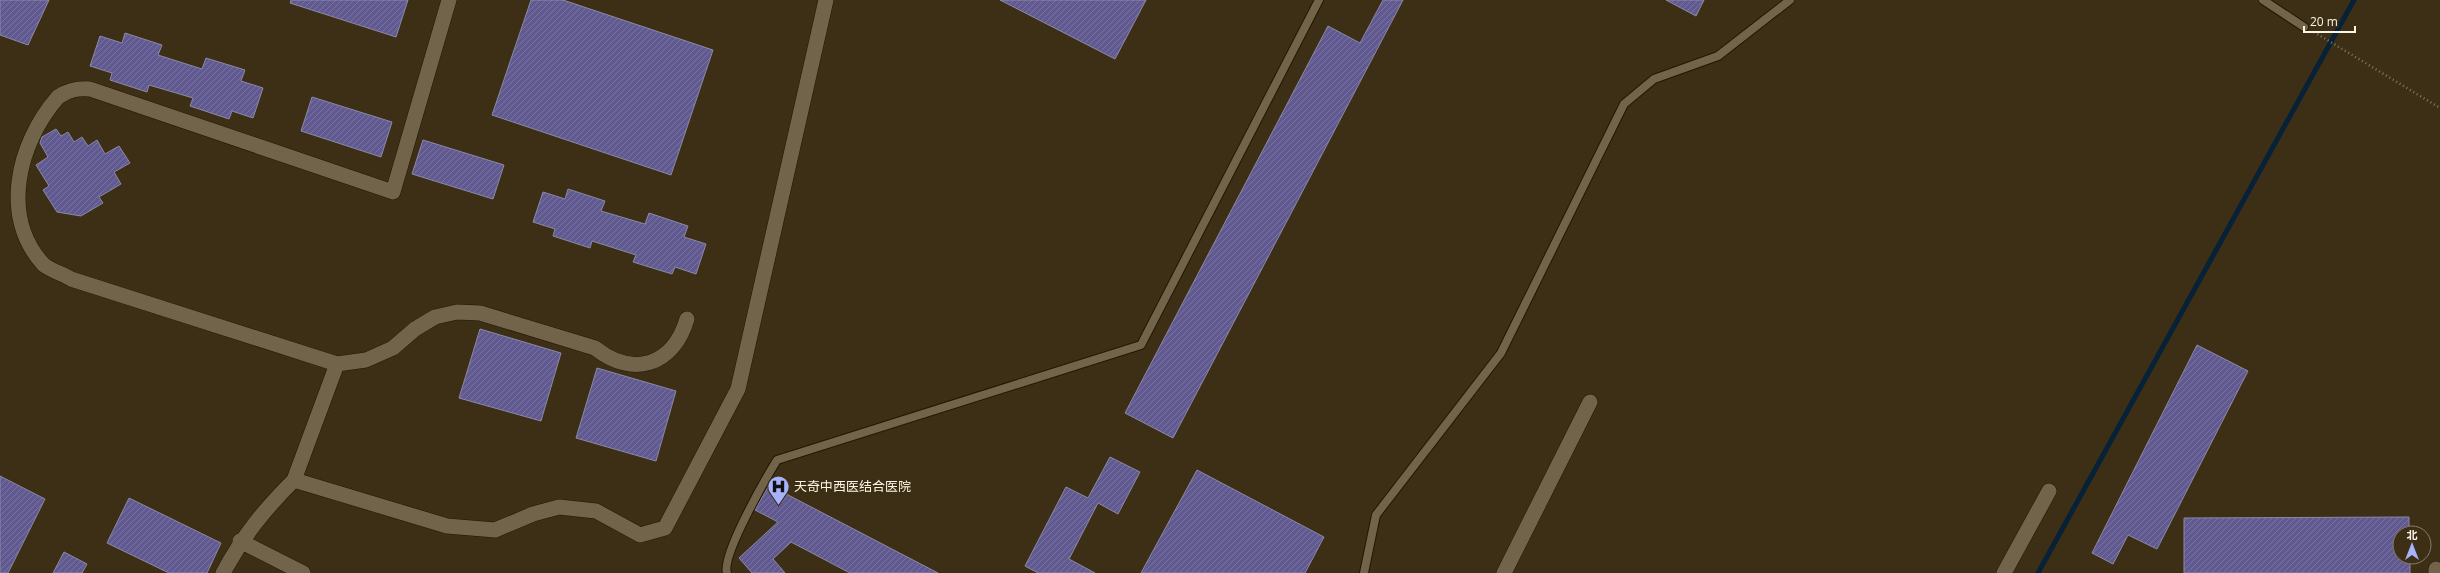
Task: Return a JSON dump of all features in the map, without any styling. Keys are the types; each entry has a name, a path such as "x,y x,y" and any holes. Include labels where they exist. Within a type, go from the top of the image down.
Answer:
{"street":[{"path":"449,0 393,192 90,89 67,91 58,97 19,156 10,185 12,215 24,243 44,265 71,279 337,364 366,360 392,348 415,329 435,317 457,312 480,313 595,348 608,359 624,364 642,365 658,360 672,350 682,336 687,319"},
{"path":"294,480 447,526 495,530 533,514 559,507 596,511 640,536 665,528 738,389 826,0"},
{"path":"223,573 240,541 294,480 337,364"},
{"path":"1504,573 1590,402"},
{"path":"2004,573 2049,492"},
{"path":"240,541 303,573"}],"lane":[{"path":"726,573 730,552 761,487 777,460 1141,345 1319,0"},
{"path":"1364,573 1376,515 1501,353 1624,104 1654,79 1718,56 1790,0"},
{"path":"2263,0 2304,27"}],"path":[{"path":"2304,27 2440,108"}],"building":[{"path":"0,0 49,0 28,45 0,35"},
{"path":"291,0 408,0 396,37 290,3"},
{"path":"531,0 563,0 713,50 671,175 492,115"},
{"path":"1000,0 1146,0 1115,59"},
{"path":"1383,0 1403,0 1173,438 1125,413 1328,26 1360,43"},
{"path":"1666,0 1704,0 1696,16"},
{"path":"125,33 162,45 158,55 202,69 206,58 245,70 241,81 263,88 253,118 232,111 229,119 190,106 193,98 149,85 147,92 110,80 112,73 90,66 100,36 122,43"},
{"path":"312,97 392,122 381,157 301,131"},
{"path":"56,129 61,136 68,132 74,142 82,137 88,146 97,140 105,154 119,146 130,163 114,172 121,184 99,197 103,203 81,216 57,212 43,190 49,186 36,165 48,157 40,143 42,137"},
{"path":"423,140 504,165 493,199 412,174"},
{"path":"568,189 605,201 601,211 645,224 649,213 688,226 684,237 706,244 696,274 675,267 672,274 633,262 636,255 592,241 590,248 553,236 555,229 533,222 543,192 565,199"},
{"path":"480,329 561,353 541,421 459,398"},
{"path":"2197,345 2248,371 2157,549 2128,535 2113,564 2092,553"},
{"path":"597,368 676,391 656,461 576,438"},
{"path":"1110,457 1140,472 1118,514 1098,503 1069,559 1095,573 1038,573 1025,566 1066,487 1088,498"},
{"path":"1197,470 1324,537 1305,573 1141,573"},
{"path":"0,476 45,499 8,573 0,573"},
{"path":"769,485 938,573 850,573 791,542 773,559 785,573 752,573 739,558 778,522 755,510"},
{"path":"129,498 221,543 207,573 169,573 107,543"},
{"path":"2409,517 2409,525 2392,525 2392,565 2410,565 2410,573 2184,573 2184,518"},
{"path":"64,552 87,564 82,573 53,573"}],"waterway":[{"path":"2038,573 2354,0"}],"place":[{"name":"天奇中西医结合医院","path":"778,506"}]}
